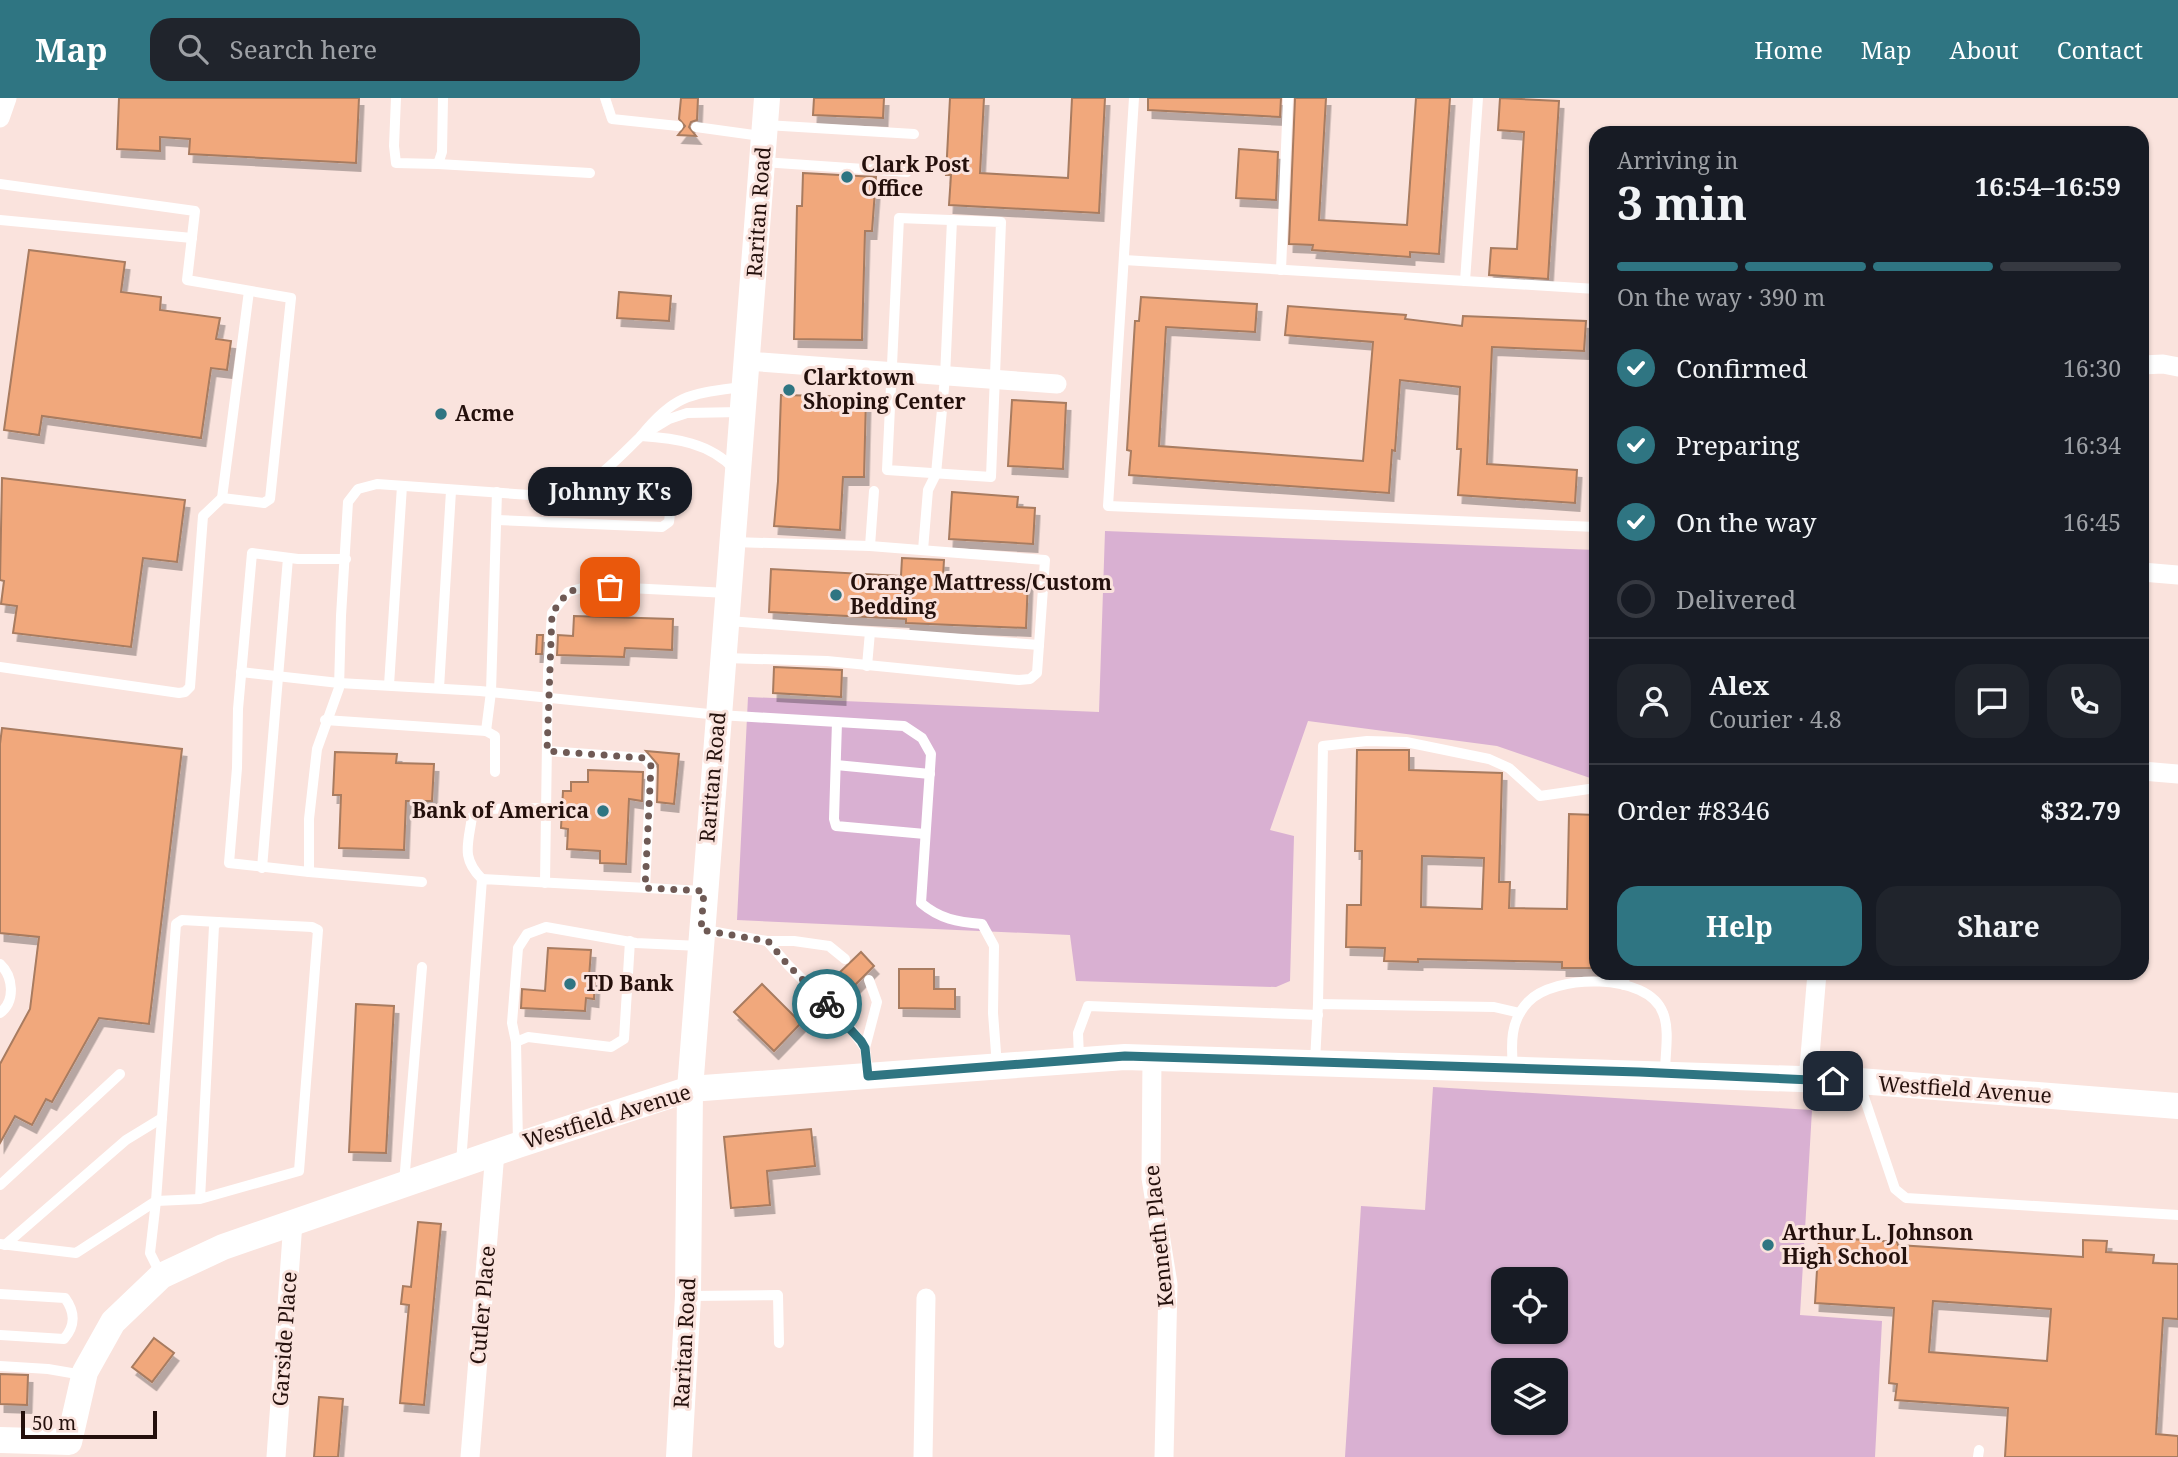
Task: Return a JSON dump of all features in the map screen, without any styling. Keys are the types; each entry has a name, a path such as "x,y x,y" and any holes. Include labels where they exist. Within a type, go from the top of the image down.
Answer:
{"street":[{"path":"0,118 6,98"},
{"name":"Raritan Road","path":"679,1457 688,1296 690,1089 767,98"},
{"path":"2149,365 2178,367"},
{"path":"745,387 891,372 1057,384"},
{"path":"2149,573 2178,575"},
{"path":"2149,772 2178,774"},
{"path":"1808,1080 1816,980"},
{"name":"Westfield Avenue","path":"0,1440 67,1449 84,1375 113,1321 161,1276 223,1247 293,1222 506,1148 690,1089 1152,1057 1859,1081 2178,1106"},
{"name":"Kenneth Place","path":"1152,1057 1151,1178 1168,1284 1164,1457"},
{"name":"Cutler Place","path":"470,1457 506,1148"},
{"name":"Garside Place","path":"276,1457 293,1222"},
{"path":"923,1457 926,1298"}],"lane":[{"path":"396,98 396,163 590,173"},
{"path":"438,164 442,152 443,98"},
{"path":"606,98 611,119 678,126"},
{"path":"1134,98 1108,506 1589,527"},
{"path":"1281,270 1288,98"},
{"path":"1465,281 1478,98"},
{"path":"696,127 907,172"},
{"path":"764,141 914,134"},
{"path":"0,184 195,211 187,280 289,297 292,300 270,499 264,503 222,498"},
{"path":"899,218 951,220 1001,222 991,477 887,470 899,218"},
{"path":"0,220 192,238"},
{"path":"923,550 928,490 936,474 945,377 951,220"},
{"path":"1124,260 1589,289"},
{"path":"0,667 185,692 190,687 203,516 222,498 249,291"},
{"path":"641,436 668,419 688,413 745,387"},
{"path":"309,872 311,789 318,741 339,688 348,502 358,489 366,486 402,486 557,497 585,485 641,436 657,417 682,398 745,387"},
{"path":"641,436 685,441 703,447 733,467 738,476"},
{"path":"585,485 603,509 608,525"},
{"path":"388,685 402,486"},
{"path":"497,520 666,525 669,522 672,496 667,488 635,487 603,509"},
{"path":"439,688 450,491"},
{"path":"870,546 874,491"},
{"path":"486,730 491,692 497,492"},
{"path":"723,658 827,661 1019,680 1030,679 1037,673 1045,559 870,546 733,542"},
{"path":"346,559 288,558 252,553 241,672 229,863 422,882"},
{"path":"262,868 288,558"},
{"path":"545,883 547,698 552,613 568,592 589,586 729,593"},
{"path":"726,621 1039,645"},
{"path":"867,666 870,632"},
{"path":"241,672 339,682 491,692 719,715 904,726 922,738 931,754 920,903 934,914 961,922 982,924 994,946 993,1013 997,1066"},
{"path":"325,720 486,730 495,736 495,772"},
{"path":"837,722 836,826 925,834"},
{"path":"1315,1062 1323,746 1367,741 1406,742 1489,760 1509,768 1540,796 1589,789"},
{"path":"547,751 644,758 651,766 645,888"},
{"path":"836,765 930,774"},
{"path":"546,808 482,809 472,817 467,859 472,869 482,879 704,891"},
{"path":"461,1164 482,879"},
{"path":"3,1245 76,1253 156,1201 201,1199 299,1171 318,930 312,927 183,920 176,924 156,1201 150,1253 161,1276"},
{"path":"201,1199 214,926 218,922"},
{"path":"506,1148 516,1042 512,1023 518,948 527,934 546,927 630,941 701,938 794,941 829,946 845,959"},
{"path":"516,1042 527,1037 611,1046 624,1039 630,941"},
{"path":"768,941 849,1026 865,1048"},
{"path":"0,964 8,971 12,987 6,1008 0,1013"},
{"path":"404,1184 422,967"},
{"path":"868,1076 865,1048 877,1002 869,980"},
{"path":"1624,980 1624,985"},
{"path":"1513,1068 1511,1039 1527,1002 1557,985 1596,983 1624,985 1640,989 1651,996 1664,1014 1664,1073"},
{"path":"1079,1060 1078,1032 1088,1006 1318,1009 1494,1007 1520,1013"},
{"path":"0,1185 120,1074"},
{"path":"1859,1081 1895,1189 1906,1198 2178,1215"},
{"path":"3,1245 126,1140 162,1118"},
{"path":"0,1294 65,1298 73,1308 73,1321 70,1333 64,1339 0,1335"},
{"path":"688,1296 778,1295 779,1343"},
{"path":"0,1366 48,1369 84,1375"}],"shaded area":[{"path":"1105,531 1589,550 1589,778 1497,746 1308,721 1270,830 1294,836 1290,981 1276,987 1076,981 1070,935 737,920 748,697 1099,712"},
{"path":"1433,1087 1812,1110 1800,1315 1882,1321 1875,1457 1345,1457 1361,1206 1425,1210"}],"building":[{"path":"119,98 359,98 356,163 189,154 190,139 160,137 160,151 117,149"},
{"path":"681,98 698,98 697,120 691,122 689,127 696,136 678,135 685,126 679,119"},
{"path":"814,98 884,98 883,118 813,115"},
{"path":"950,98 984,98 980,173 1068,178 1072,98 1105,98 1099,213 949,205 951,175 946,175"},
{"path":"1148,98 1281,98 1280,117 1148,110"},
{"path":"1295,98 1326,98 1319,220 1407,225 1416,98 1450,98 1439,254 1410,252 1410,257 1312,250 1313,245 1289,244"},
{"path":"1500,98 1559,101 1548,279 1489,275 1491,248 1517,249 1524,132 1498,130"},
{"path":"1239,149 1278,152 1276,200 1236,198"},
{"path":"803,173 876,177 872,231 865,231 862,340 794,339 797,206 802,206"},
{"path":"29,250 125,262 121,292 161,297 160,310 220,318 216,339 231,341 227,370 211,368 201,438 42,416 39,435 4,430"},
{"path":"619,292 671,296 669,321 617,318"},
{"path":"1141,297 1257,304 1255,332 1166,327 1159,446 1363,461 1373,342 1285,335 1288,306 1406,315 1405,319 1462,326 1463,316 1586,321 1584,351 1492,347 1487,464 1577,470 1575,503 1458,495 1461,449 1457,449 1460,387 1400,380 1389,493 1129,475 1131,451 1127,450 1135,321 1139,321"},
{"path":"781,395 866,397 864,477 843,477 840,530 774,526"},
{"path":"1012,400 1066,403 1063,469 1008,466"},
{"path":"2,478 185,500 177,562 143,558 131,647 13,633 17,606 1,604 4,581 0,580"},
{"path":"952,492 1018,497 1017,507 1035,508 1033,544 949,539"},
{"path":"902,558 944,560 943,577 1028,580 1026,628 906,623 906,619 769,612 771,569 901,576"},
{"path":"574,616 673,619 672,650 625,648 624,657 557,655 558,635 573,636"},
{"path":"537,635 543,635 542,654 536,654"},
{"path":"774,667 842,670 841,697 773,693"},
{"path":"2,728 182,749 149,1024 99,1018 52,1102 46,1099 32,1125 15,1116 0,1143 0,1064 30,1009 39,937 0,933"},
{"path":"1357,750 1409,750 1409,770 1502,773 1499,882 1510,882 1509,908 1567,909 1569,814 1589,815 1589,968 1562,968 1562,962 1418,959 1418,962 1384,961 1385,948 1346,947 1347,905 1361,905 1362,851 1355,851","holes":["1422,856 1484,858 1482,909 1421,907"]},
{"path":"646,751 679,754 674,804 657,802 658,765"},
{"path":"335,752 397,754 396,763 434,764 432,801 406,801 404,850 339,848 341,795 333,795"},
{"path":"588,770 643,772 642,801 629,799 626,864 600,863 600,851 567,849 568,829 561,828 563,791 571,791 571,782 588,782"},
{"name":"TD Bank","path":"548,948 591,950 589,978 595,978 594,999 586,998 585,1011 521,1008 522,989 545,991"},
{"path":"861,952 874,966 852,988 838,974"},
{"path":"899,969 934,969 934,989 955,989 955,1009 899,1008"},
{"path":"762,984 801,1023 774,1051 734,1012"},
{"path":"356,1004 394,1006 386,1153 349,1152"},
{"path":"811,1129 815,1166 767,1171 770,1205 731,1208 724,1137"},
{"path":"418,1222 441,1224 424,1405 400,1403 409,1305 401,1304 403,1286 411,1287"},
{"path":"1819,1237 2083,1257 2083,1240 2107,1241 2106,1252 2154,1255 2153,1263 2178,1264 2178,1319 2163,1318 2156,1434 2178,1436 2178,1457 2005,1457 2008,1408 1895,1400 1897,1384 1889,1383 1894,1308 1815,1303","holes":["1933,1301 2051,1309 2047,1361 1929,1352"]},
{"path":"154,1338 174,1353 152,1382 132,1367"},
{"path":"0,1374 28,1375 27,1405 0,1404"},
{"path":"319,1397 343,1399 338,1457 314,1457"}],"way so far":[{"path":"610,587 589,586 568,592 552,613 547,751 644,758 651,766 645,888 704,891 701,930 768,941 827,1004"}],"place":[{"name":"Clark Post Office","path":"847,177"},
{"name":"Clarktown Shoping Center","path":"789,390"},
{"name":"Acme","path":"441,414"},
{"name":"Johnny K's","path":"610,587"},
{"name":"Orange Mattress/Custom Bedding","path":"836,595"},
{"name":"Bank of America","path":"603,811"},
{"name":"TD Bank","path":"570,984"},
{"name":"Arthur L. Johnson High School","path":"1768,1245"}],"route":[{"path":"827,1004 849,1026 865,1048 868,1076 1125,1056 1639,1072 1833,1081"}]}
